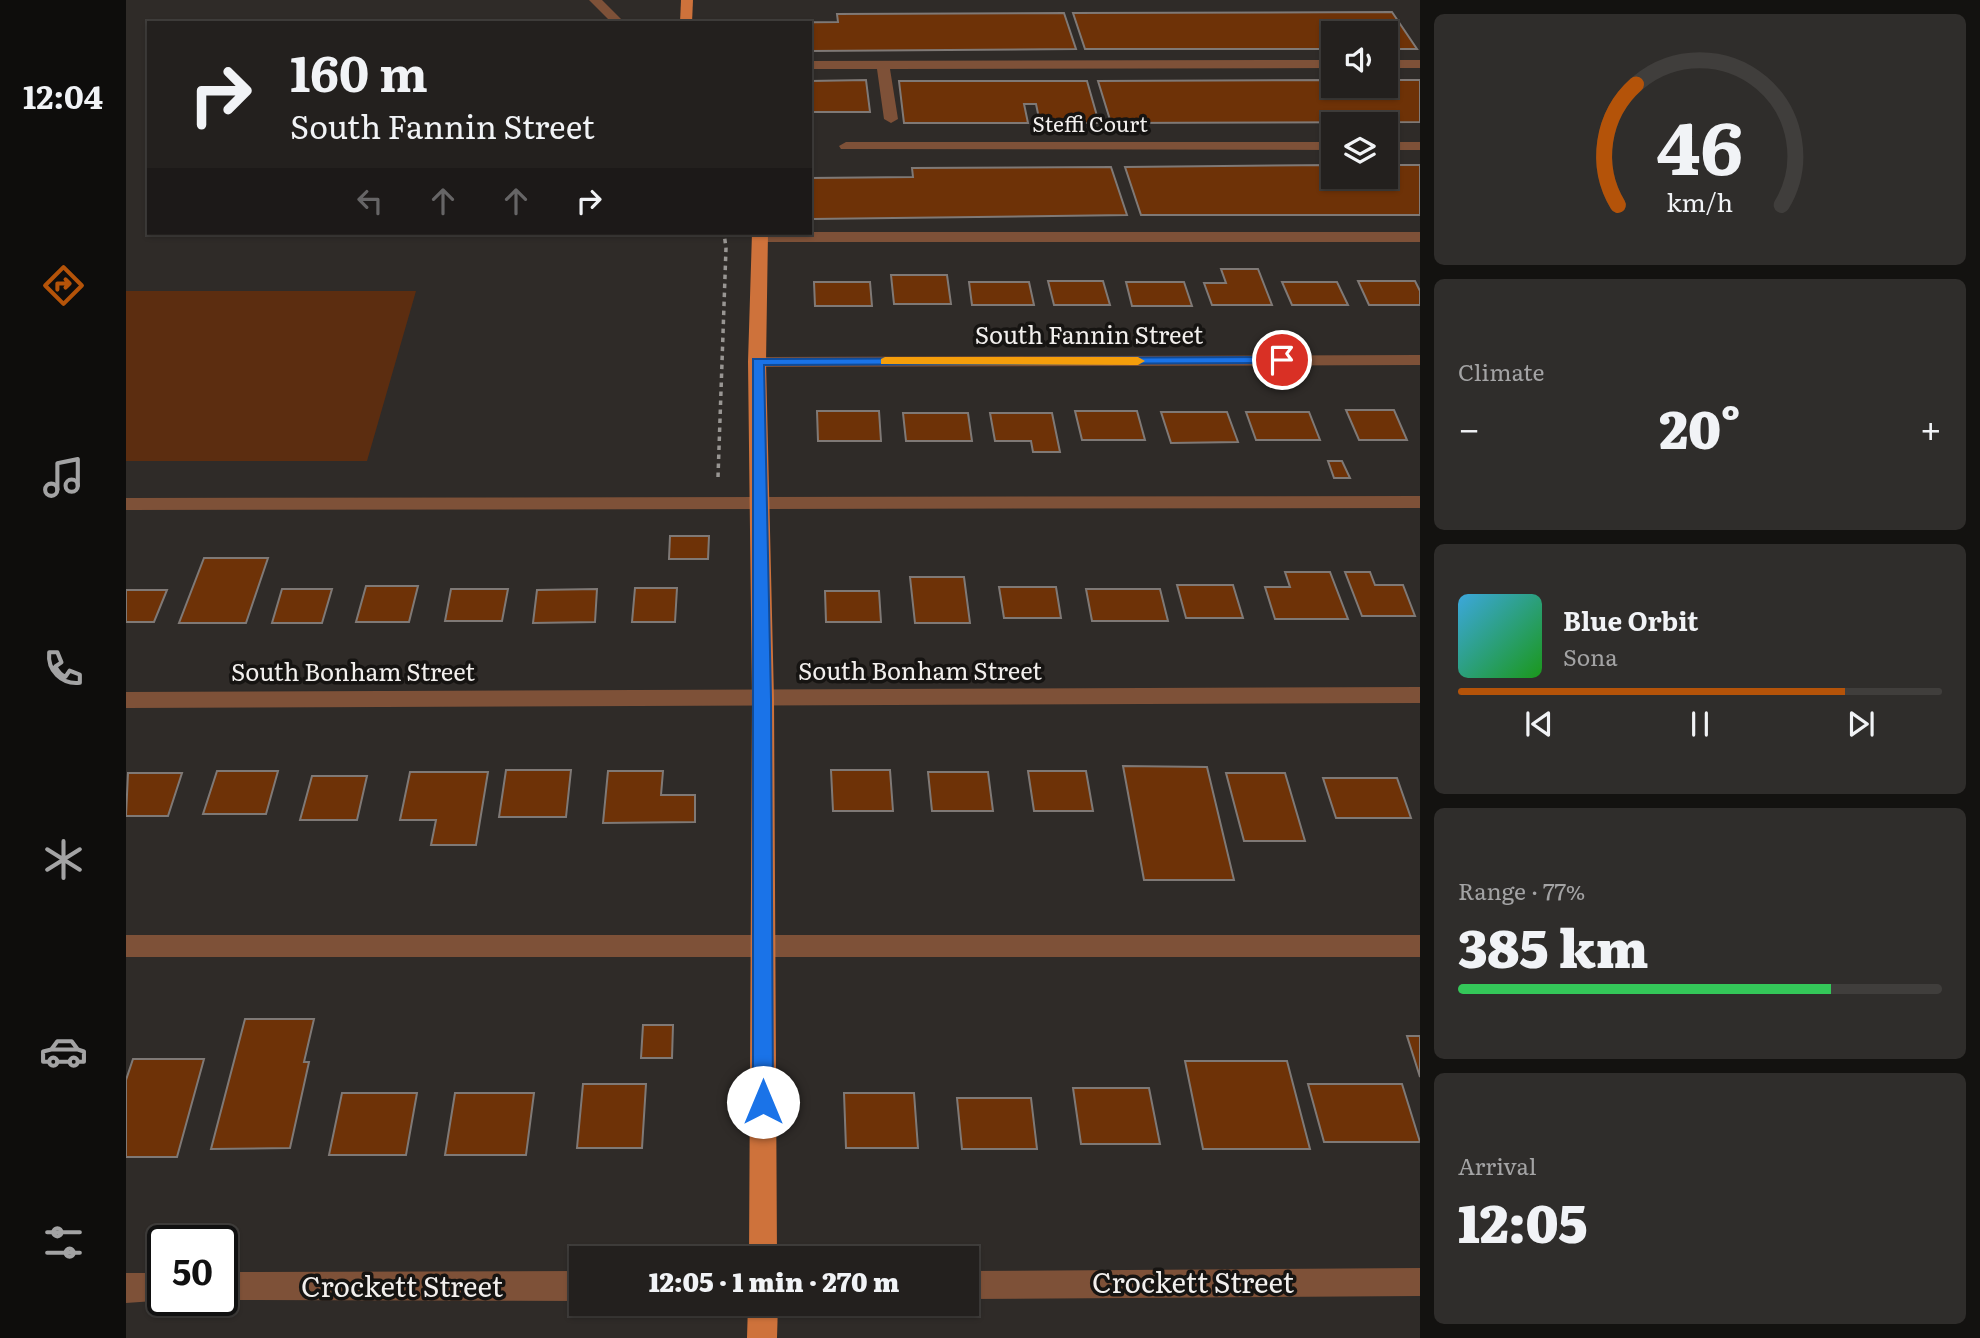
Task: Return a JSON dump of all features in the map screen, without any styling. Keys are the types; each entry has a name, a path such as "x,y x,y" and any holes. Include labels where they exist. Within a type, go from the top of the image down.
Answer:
{"main road":[{"path":"686,21 687,0"},
{"path":"760,235 757,362 763,699 763,1246"},
{"path":"762,1338 763,1316"}],"street":[{"path":"595,0 617,21"},
{"path":"812,65 1321,64"},
{"path":"1398,64 1420,64"},
{"path":"883,65 891,119"},
{"name":"Steffi Court","path":"846,146 1321,146"},
{"path":"1398,146 1420,146"},
{"path":"760,235 1420,237"},
{"name":"South Fannin Street","path":"757,362 1420,360"},
{"path":"126,504 1420,502"},
{"name":"South Bonham Street","path":"126,700 1420,695"},
{"path":"126,946 1420,946"},
{"name":"Crockett Street","path":"979,1284 1420,1282"},
{"name":"Crockett Street","path":"238,1287 569,1286"},
{"path":"126,1288 147,1288"}],"path":[{"path":"717,502 724,235"}],"shaded area":[{"path":"126,291 416,291 367,461 126,461"}],"building":[{"path":"1392,12 1417,49 1398,49 1398,21 1321,21 1321,49 1085,49 1073,13"},
{"path":"1064,13 1076,49 812,51 812,22 838,22 837,14"},
{"path":"866,80 870,112 812,112 812,81"},
{"path":"1321,80 1321,98 1398,98 1398,80 1420,80 1420,122 1398,122 1398,112 1321,112 1321,122 1111,123 1098,81"},
{"path":"899,81 1087,81 1099,123 1040,123 1036,104 1024,104 1028,123 904,123"},
{"path":"1321,165 1321,189 1398,189 1398,165 1420,165 1420,215 1141,215 1125,167"},
{"path":"1111,167 1127,215 812,219 812,178 913,177 912,168"},
{"path":"1221,269 1258,269 1272,305 1212,305 1204,283 1226,283"},
{"path":"891,275 947,275 951,304 894,304"},
{"path":"1048,281 1103,281 1110,305 1054,305"},
{"path":"1358,281 1415,281 1420,291 1420,305 1369,305"},
{"path":"814,282 870,282 872,306 815,306"},
{"path":"969,282 1029,282 1034,305 972,305"},
{"path":"1126,282 1184,282 1192,306 1132,306"},
{"path":"1282,282 1337,282 1348,305 1292,305"},
{"path":"1346,410 1394,410 1407,440 1359,440"},
{"path":"817,411 879,411 881,441 818,441"},
{"path":"1075,411 1137,411 1145,440 1082,440"},
{"path":"1161,412 1227,412 1238,442 1171,443"},
{"path":"1246,412 1309,412 1320,440 1256,440"},
{"path":"903,413 968,413 972,441 906,441"},
{"path":"990,413 1052,413 1060,452 1033,452 1031,441 995,441"},
{"path":"1328,461 1342,461 1350,478 1334,478"},
{"path":"670,536 709,536 708,559 669,559"},
{"path":"204,558 268,558 246,623 179,623"},
{"path":"1285,572 1330,572 1348,619 1275,619 1265,587 1290,587"},
{"path":"1345,572 1370,572 1375,585 1403,585 1415,616 1362,616"},
{"path":"910,577 964,577 970,623 915,623"},
{"path":"1177,585 1233,585 1243,618 1186,618"},
{"path":"366,586 418,586 409,622 356,622"},
{"path":"999,587 1056,587 1061,618 1004,618"},
{"path":"635,588 677,588 675,622 632,622"},
{"path":"282,589 332,589 322,623 272,623"},
{"path":"451,589 508,589 502,621 445,621"},
{"path":"597,589 595,622 533,623 537,590"},
{"path":"1086,589 1160,589 1168,621 1092,621"},
{"path":"126,590 167,590 154,622 126,622"},
{"path":"825,591 879,591 881,622 826,622"},
{"path":"1123,766 1207,767 1234,880 1144,880"},
{"path":"506,770 571,770 566,817 499,817"},
{"path":"831,770 890,770 893,811 833,811"},
{"path":"217,771 278,771 266,814 203,814"},
{"path":"608,771 663,771 661,795 695,795 695,822 603,823"},
{"path":"1028,771 1086,771 1093,811 1034,811"},
{"path":"410,772 488,772 476,845 431,845 436,820 400,820"},
{"path":"928,772 988,772 993,811 932,811"},
{"path":"128,773 182,773 168,816 126,816"},
{"path":"1226,773 1285,773 1305,841 1244,841"},
{"path":"312,776 367,776 357,820 300,820"},
{"path":"1323,778 1397,778 1411,818 1336,818"},
{"path":"245,1019 314,1019 304,1062 309,1062 290,1148 211,1149"},
{"path":"643,1025 673,1025 672,1058 641,1058"},
{"path":"1407,1036 1420,1036 1420,1077"},
{"path":"133,1059 204,1059 177,1157 126,1157 126,1080"},
{"path":"1185,1061 1287,1061 1310,1149 1203,1149"},
{"path":"583,1084 646,1084 642,1148 577,1148"},
{"path":"1308,1084 1402,1084 1420,1142 1324,1142"},
{"path":"1073,1088 1149,1088 1160,1144 1081,1144"},
{"path":"342,1093 417,1093 406,1155 329,1155"},
{"path":"455,1093 534,1093 526,1155 445,1155"},
{"path":"844,1093 914,1093 918,1148 846,1148"},
{"path":"957,1098 1031,1098 1037,1149 962,1149"}],"slow traffic":[{"path":"885,361 1138,361"}],"route":[{"path":"763,1102 763,699 757,362 1282,360"}]}
